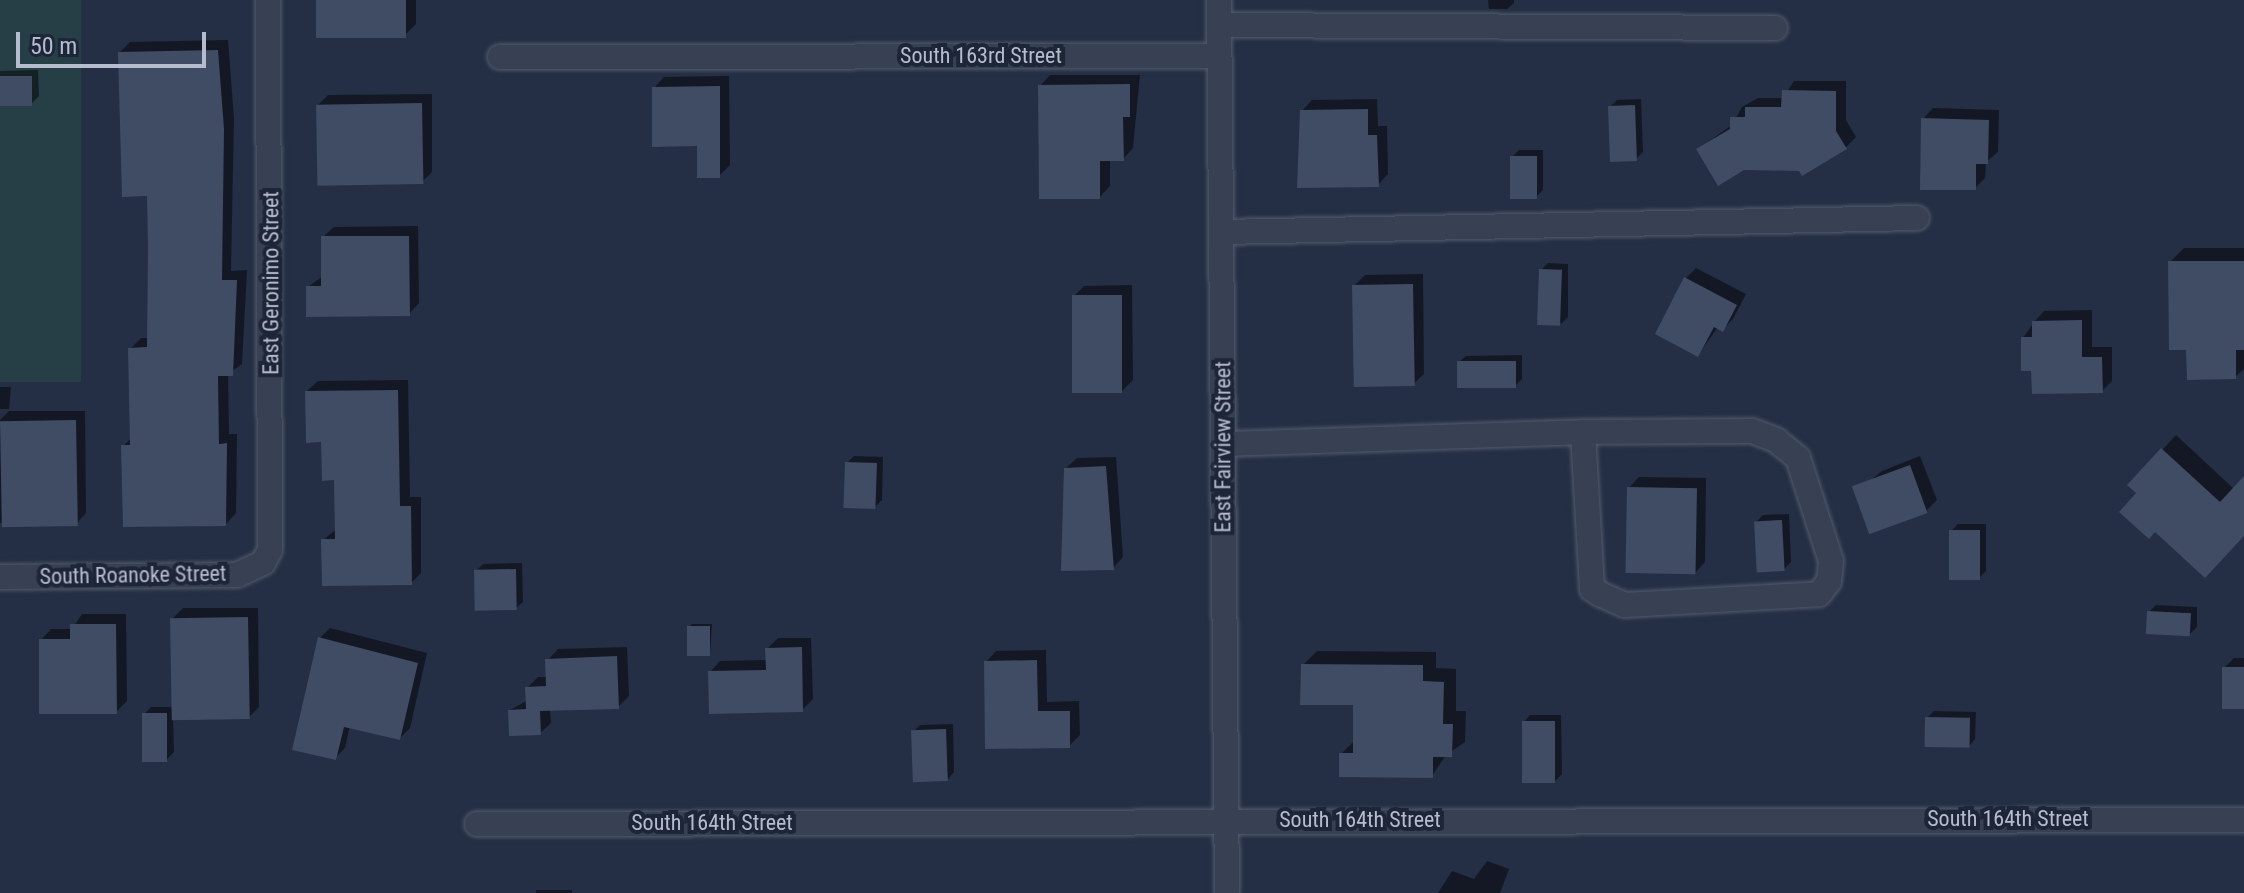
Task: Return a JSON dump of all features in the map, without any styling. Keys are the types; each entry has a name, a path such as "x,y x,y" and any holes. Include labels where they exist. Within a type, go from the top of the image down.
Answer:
{"street":[{"name":"East Geronimo Street","path":"263,563 273,532 268,0"},
{"name":"East Fairview Street","path":"1219,0 1227,893"},
{"path":"1219,25 1775,28"},
{"name":"South 163rd Street","path":"500,57 1219,56"},
{"path":"1221,232 1917,218"},
{"path":"1223,444 1583,432 1752,431 1776,440 1798,458 1831,561 1829,581 1819,594 1625,605 1600,594 1592,589 1583,432"},
{"name":"South Roanoke Street","path":"0,577 237,575 263,563"},
{"name":"South 164th Street","path":"477,824 2244,820"}],"shaded area":[{"path":"0,0 81,0 81,382 0,382"}],"building":[{"path":"316,0 406,0 406,38 316,38"},
{"path":"218,50 224,129 222,280 237,280 233,376 218,376 219,444 227,443 226,526 123,527 121,445 130,445 128,348 147,347 148,249 147,196 122,197 118,52"},
{"path":"0,76 32,76 32,106 0,106"},
{"path":"1130,84 1130,117 1123,117 1124,161 1100,161 1100,199 1039,199 1038,85"},
{"path":"720,86 720,178 697,178 697,146 652,147 652,87"},
{"path":"1782,90 1836,91 1836,131 1847,149 1802,176 1799,171 1744,170 1718,186 1696,149 1730,129 1730,117 1745,117 1745,107 1781,107"},
{"path":"422,103 423,184 317,186 316,105"},
{"path":"1635,105 1637,161 1610,162 1608,106"},
{"path":"1368,109 1368,135 1377,135 1379,187 1297,188 1300,110"},
{"path":"1921,118 1989,120 1988,164 1976,164 1976,190 1920,190"},
{"path":"1510,156 1537,156 1537,199 1510,199"},
{"path":"321,236 409,236 410,316 306,317 306,286 321,286"},
{"path":"2168,261 2244,261 2244,350 2236,350 2236,379 2187,380 2186,350 2169,350"},
{"path":"1539,269 1562,270 1560,326 1537,325"},
{"path":"1684,277 1737,305 1723,332 1714,327 1698,357 1655,334"},
{"path":"1413,284 1415,386 1354,387 1352,285"},
{"path":"1072,295 1122,295 1122,393 1072,393"},
{"path":"2082,320 2082,357 2102,357 2103,393 2032,394 2031,371 2021,371 2021,337 2032,337 2032,321"},
{"path":"1457,361 1516,361 1516,388 1457,388"},
{"path":"398,390 400,506 411,506 412,585 322,586 321,539 335,539 334,480 322,481 321,442 306,443 305,391"},
{"path":"76,420 78,526 2,527 0,421"},
{"path":"2161,448 2220,502 2244,476 2244,536 2205,578 2155,532 2149,539 2119,512 2136,493 2127,485"},
{"path":"845,462 877,463 875,509 843,508"},
{"path":"1910,465 1927,513 1869,534 1852,486"},
{"path":"1106,466 1114,570 1061,571 1064,468"},
{"path":"1627,487 1697,488 1695,574 1625,573"},
{"path":"1782,520 1785,571 1757,572 1754,521"},
{"path":"1949,530 1980,530 1980,580 1949,580"},
{"path":"516,569 517,610 475,611 474,570"},
{"path":"2147,611 2191,613 2190,636 2146,634"},
{"path":"248,617 250,719 172,720 170,618"},
{"path":"70,624 116,624 117,714 39,714 39,639 70,639"},
{"path":"687,626 710,626 710,656 687,656"},
{"path":"318,637 418,663 400,740 344,727 336,760 292,750"},
{"path":"802,647 803,712 709,714 708,671 766,670 765,648"},
{"path":"617,656 619,709 540,711 541,735 509,736 508,710 526,709 525,687 546,686 545,659"},
{"path":"1037,660 1038,711 1070,711 1070,748 985,749 984,661"},
{"path":"1301,664 1423,665 1423,681 1444,682 1443,724 1453,724 1452,757 1433,757 1433,778 1339,777 1339,753 1353,753 1353,705 1300,705"},
{"path":"2222,667 2244,667 2244,709 2222,709"},
{"path":"142,713 167,713 167,762 142,762"},
{"path":"1925,717 1970,718 1969,748 1924,747"},
{"path":"1522,721 1555,721 1555,783 1522,783"},
{"path":"946,729 948,781 913,782 911,730"}]}
